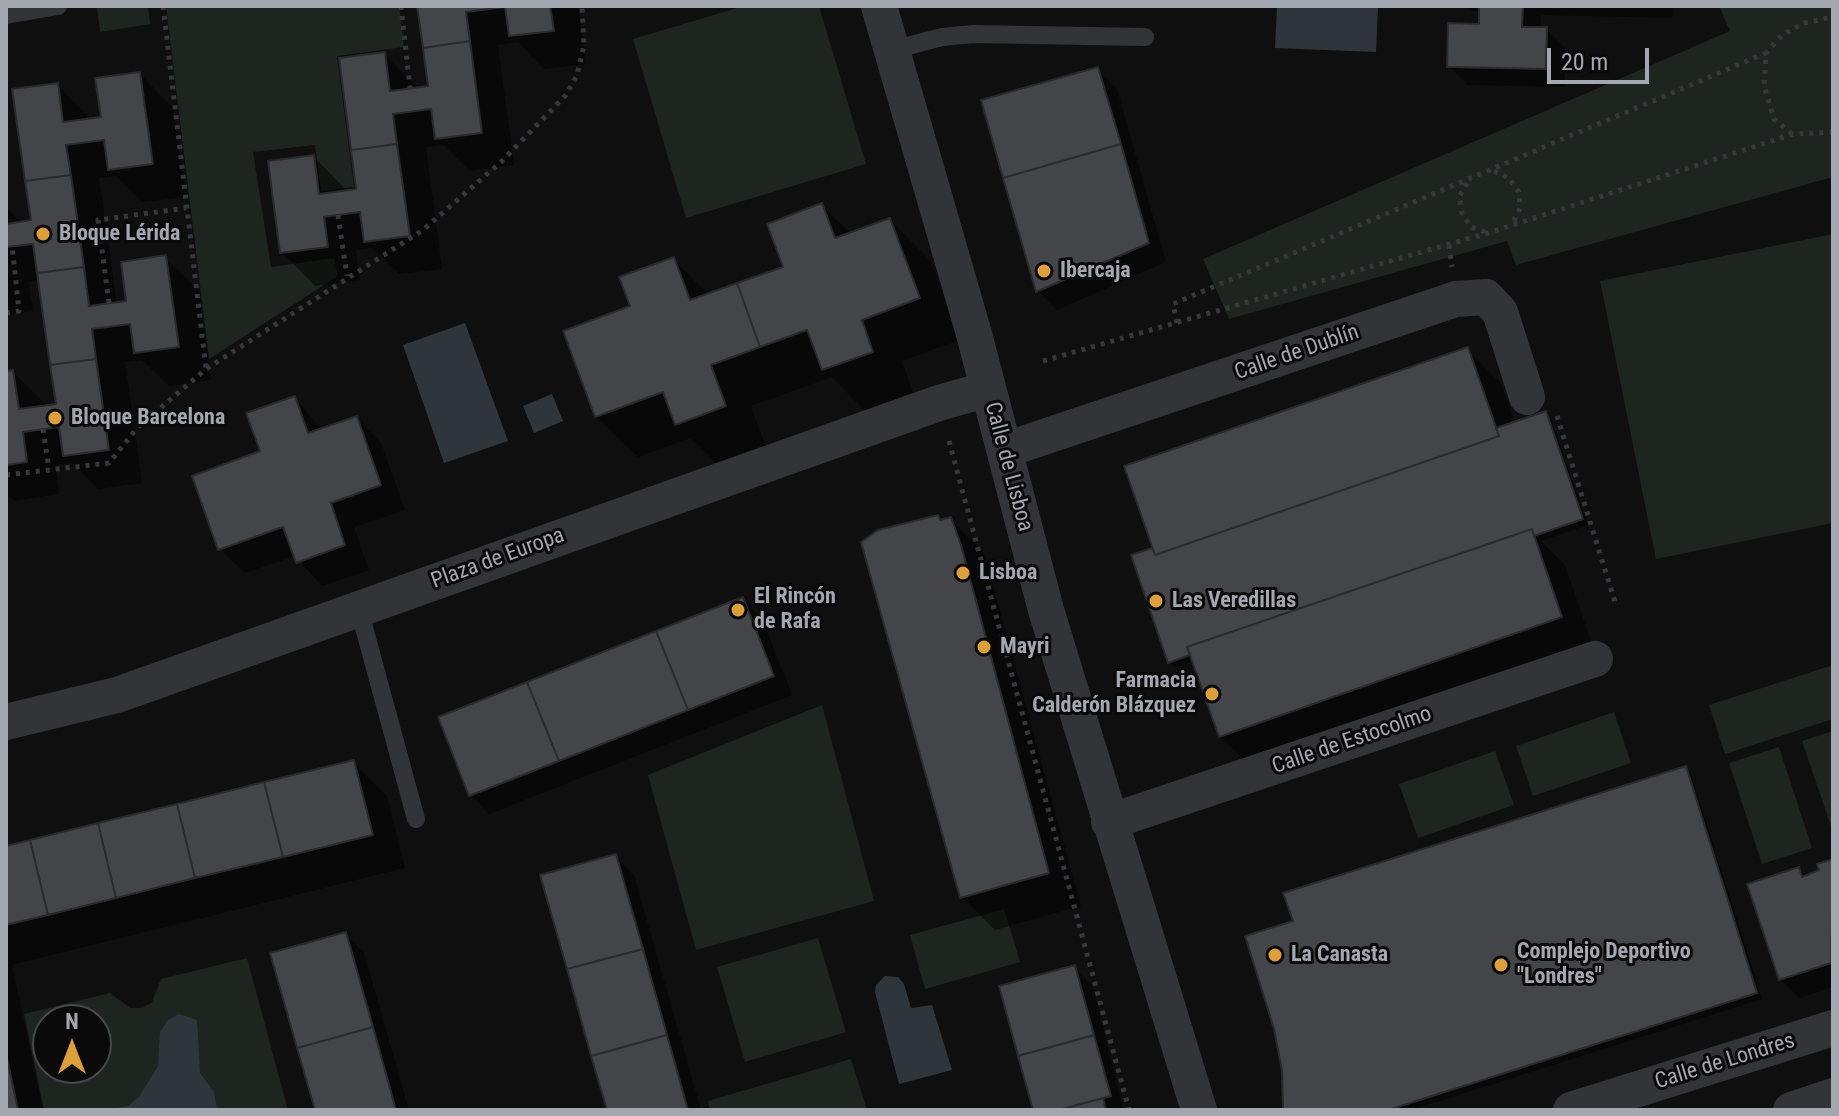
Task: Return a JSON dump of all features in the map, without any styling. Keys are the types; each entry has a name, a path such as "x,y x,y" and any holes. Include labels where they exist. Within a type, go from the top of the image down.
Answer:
{"street":[{"name":"Calle de Lisboa","path":"879,6 1005,450 1046,610 1199,1110"},
{"name":"Calle de Dublín","path":"1005,450 1456,299 1486,297 1500,312 1527,397"},
{"name":"Plaza de Europa","path":"6,722 117,695 939,403 988,389"},
{"name":"Calle de Estocolmo","path":"1109,822 1595,659"},
{"name":"Calle de Londres","path":"1571,1110 1833,1028"},
{"path":"1791,1110 1833,1096"}],"lane":[{"path":"6,15 58,6"},
{"path":"892,50 942,37 973,34 1145,37"},
{"path":"359,609 416,819"}],"path":[{"path":"163,6 206,369"},
{"path":"401,6 410,88"},
{"path":"6,475 109,463 137,428 206,369 423,230 501,162 566,95 577,75 584,45 582,6"},
{"path":"1178,323 1173,304 1494,171 1766,53 1782,35 1804,23 1833,17"},
{"path":"1766,53 1764,86 1774,119 1793,134"},
{"path":"1043,361 1488,233 1793,134 1833,132"},
{"path":"1494,171 1509,178 1519,192 1520,208 1512,224"},
{"path":"1467,182 1459,197 1462,213 1471,227 1488,233"},
{"path":"109,303 98,220 186,208"},
{"path":"338,215 347,276"},
{"path":"6,313 19,311 12,246"},
{"path":"1527,397 1545,395 1554,406 1616,605"},
{"path":"43,429 49,469"},
{"path":"949,441 1129,1110"}],"shaded area":[{"path":"97,6 148,6 150,24 100,32"},
{"path":"166,6 399,6 404,47 337,56 354,187 321,191 315,145 253,152 271,267 334,258 338,276 209,359"},
{"path":"744,6 819,6 866,164 686,218 633,39"},
{"path":"1277,6 1378,6 1376,52 1275,48"},
{"path":"1719,6 1833,6 1833,177 1516,265 1507,241 1229,319 1203,259 1730,31"},
{"path":"1833,234 1833,523 1656,559 1600,281"},
{"path":"465,323 508,441 444,463 403,345"},
{"path":"552,394 563,421 534,433 523,406"},
{"path":"1833,665 1833,719 1725,754 1709,705"},
{"path":"822,705 874,901 696,950 648,775"},
{"path":"1614,712 1631,763 1533,796 1516,746"},
{"path":"1833,731 1833,832 1802,741"},
{"path":"1779,747 1812,848 1762,864 1729,763"},
{"path":"1495,751 1514,805 1418,838 1399,784"},
{"path":"1004,909 1020,962 925,989 910,935"},
{"path":"818,938 846,1032 745,1062 717,967"},
{"path":"247,958 288,1110 44,1110 39,1084 112,1084 112,1004 65,1004 110,993 130,1008 142,1008 152,1002 161,979"},
{"path":"885,976 898,977 904,984 911,1008 932,1005 952,1070 899,1084 875,992 876,985"},
{"path":"32,1012 32,1052 24,1014"},
{"path":"179,1014 197,1020 200,1073 214,1092 217,1110 106,1110 128,1106 139,1097 158,1066 160,1032 168,1020"},
{"path":"851,1059 867,1110 710,1110 708,1101"}],"building":[{"path":"417,6 550,6 554,31 509,36 505,7 466,12 470,41 423,48"},
{"path":"1479,6 1523,6 1522,27 1547,27 1546,69 1447,67 1448,23 1479,24"},
{"path":"470,41 482,133 435,139 431,109 393,114 397,144 351,150 339,58 385,52 390,91 428,86 423,48"},
{"path":"1098,67 1121,144 1003,178 981,100"},
{"path":"140,72 153,164 108,170 104,140 66,145 71,175 25,181 12,89 58,83 63,122 101,117 95,78"},
{"path":"397,144 410,236 364,242 360,212 324,217 328,247 280,253 268,161 314,155 319,194 356,189 351,150"},
{"path":"1121,144 1149,243 1036,292 1003,178"},
{"name":"Bloque Lérida","path":"71,175 84,267 37,273 33,244 6,247 6,224 31,220 25,181"},
{"path":"822,203 835,238 890,218 920,298 862,320 873,352 822,370 807,330 760,347 737,283 783,267 767,224"},
{"path":"166,255 179,347 134,353 130,324 92,329 96,359 50,365 37,273 84,267 89,306 126,301 121,262"},
{"path":"674,257 690,300 737,283 760,347 711,365 726,406 675,425 663,392 595,417 563,331 630,306 619,277"},
{"path":"1468,347 1499,436 1155,555 1124,466"},
{"name":"Bloque Barcelona","path":"96,359 109,450 63,456 59,427 23,432 27,462 6,465 6,371 13,370 19,409 56,404 50,365"},
{"path":"295,396 308,433 357,416 381,485 331,503 345,545 296,563 283,527 218,550 192,476 260,451 246,413"},
{"path":"1546,411 1583,519 1534,536 1532,529 1187,647 1190,655 1168,663 1131,555 1152,548 1155,555 1499,436 1496,428"},
{"path":"938,515 940,520 951,517 961,545 1049,873 960,898 861,542 878,530"},
{"path":"1532,529 1562,617 1219,737 1187,647"},
{"path":"743,597 774,676 688,710 656,631"},
{"path":"656,631 688,710 559,761 527,682"},
{"path":"527,682 559,761 469,796 438,717"},
{"path":"354,760 373,835 283,857 264,782"},
{"name":"Complejo Deportivo \"Londres\"","path":"1686,766 1757,993 1388,1110 1283,1110 1282,1071 1274,1029 1245,936 1293,921 1283,893"},
{"path":"264,782 283,857 195,878 177,804"},
{"path":"177,804 195,878 116,898 98,823"},
{"path":"98,823 116,898 48,915 30,840"},
{"path":"30,840 48,915 6,925 6,846"},
{"path":"616,854 643,949 567,969 540,875"},
{"path":"1833,859 1831,963 1779,980 1747,884 1799,867 1802,877 1819,870 1817,864"},
{"path":"346,932 373,1027 297,1048 270,953"},
{"path":"643,949 667,1035 591,1056 567,969"},
{"path":"1075,965 1094,1035 1018,1056 999,986"},
{"path":"373,1027 396,1110 315,1110 297,1048"},
{"path":"667,1035 688,1110 607,1110 591,1056"},
{"path":"1094,1035 1111,1096 1059,1110 1033,1110 1018,1056"},
{"path":"6,1053 18,1110 6,1110"},
{"path":"1103,1098 1106,1110 1059,1110"}],"place":[{"name":"Bloque Lérida","path":"43,234"},
{"name":"Ibercaja","path":"1044,271"},
{"name":"Bloque Barcelona","path":"55,418"},
{"name":"Lisboa","path":"963,573"},
{"name":"Las Veredillas","path":"1156,601"},
{"name":"El Rincón de Rafa","path":"738,610"},
{"name":"Mayri","path":"984,647"},
{"name":"Farmacia Calderón Blázquez","path":"1212,694"},
{"name":"La Canasta","path":"1275,955"},
{"name":"Complejo Deportivo \"Londres\"","path":"1501,965"}]}
